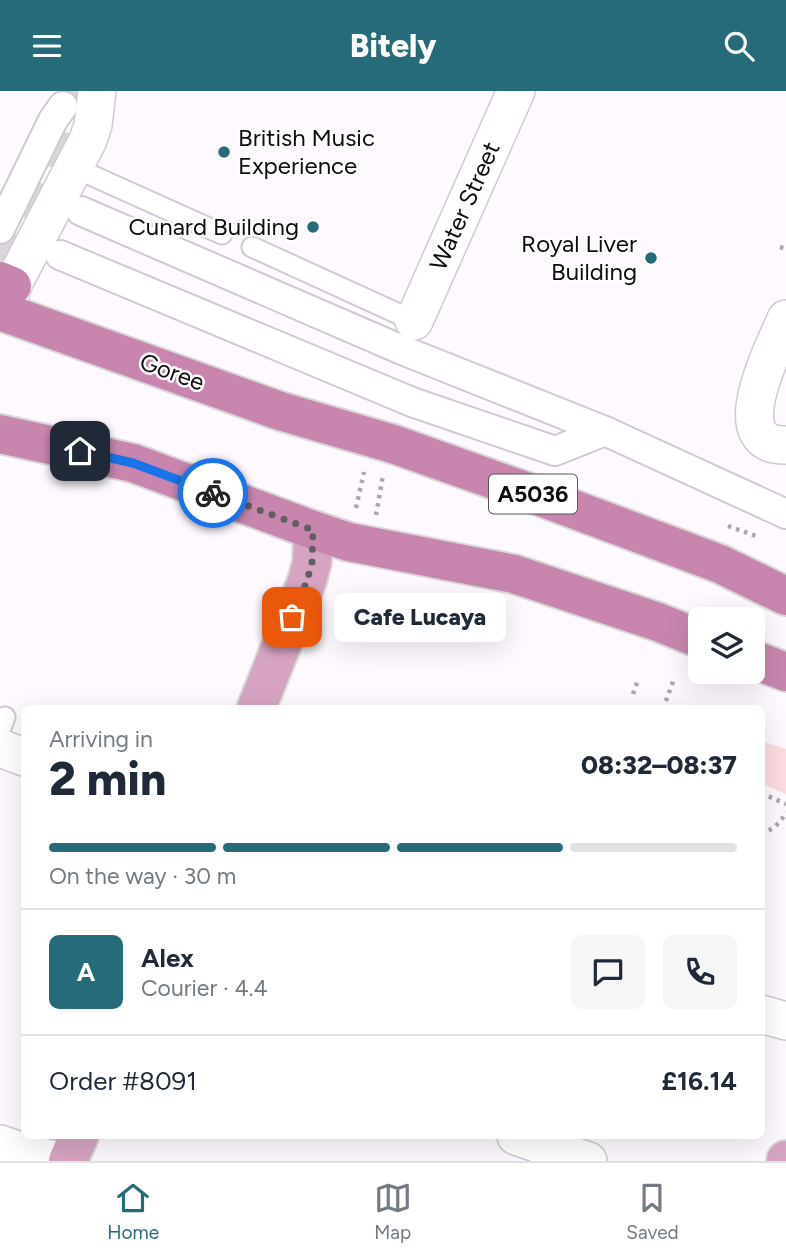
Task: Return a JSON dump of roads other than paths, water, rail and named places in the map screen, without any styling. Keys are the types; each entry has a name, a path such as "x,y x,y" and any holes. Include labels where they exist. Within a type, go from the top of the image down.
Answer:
{"highway":[{"name":"Goree","path":"5,298 280,411 441,461 720,564 786,596"},
{"path":"0,434 133,463 349,542 514,574 688,634"},
{"path":"765,664 786,672"}],"main road":[{"path":"258,705 307,581 312,562 313,530"},
{"path":"68,1161 78,1139"}],"street":[{"path":"5,298 88,140 93,125 97,91"},
{"name":"Water Street","path":"414,321 516,91"},
{"path":"0,229 53,120 63,106"},
{"path":"81,211 415,355 605,431 786,514"},
{"path":"60,255 412,401 555,451 605,431"},
{"path":"786,319 757,389 754,418 757,430 766,441 786,445"},
{"path":"2,732 21,754"},
{"path":"765,1015 786,1021"},
{"path":"525,1139 588,1161"},
{"path":"0,1144 58,1161"}],"lane":[{"path":"74,167 222,234"},
{"path":"252,247 414,321"}],"tunnel":[{"path":"0,269 88,91"}],"place":[{"name":"British Music Experience","path":"224,152"},
{"name":"Cunard Building","path":"313,227"},
{"name":"Royal Liver Building","path":"651,258"},
{"name":"Cafe Lucaya","path":"292,617"}]}
